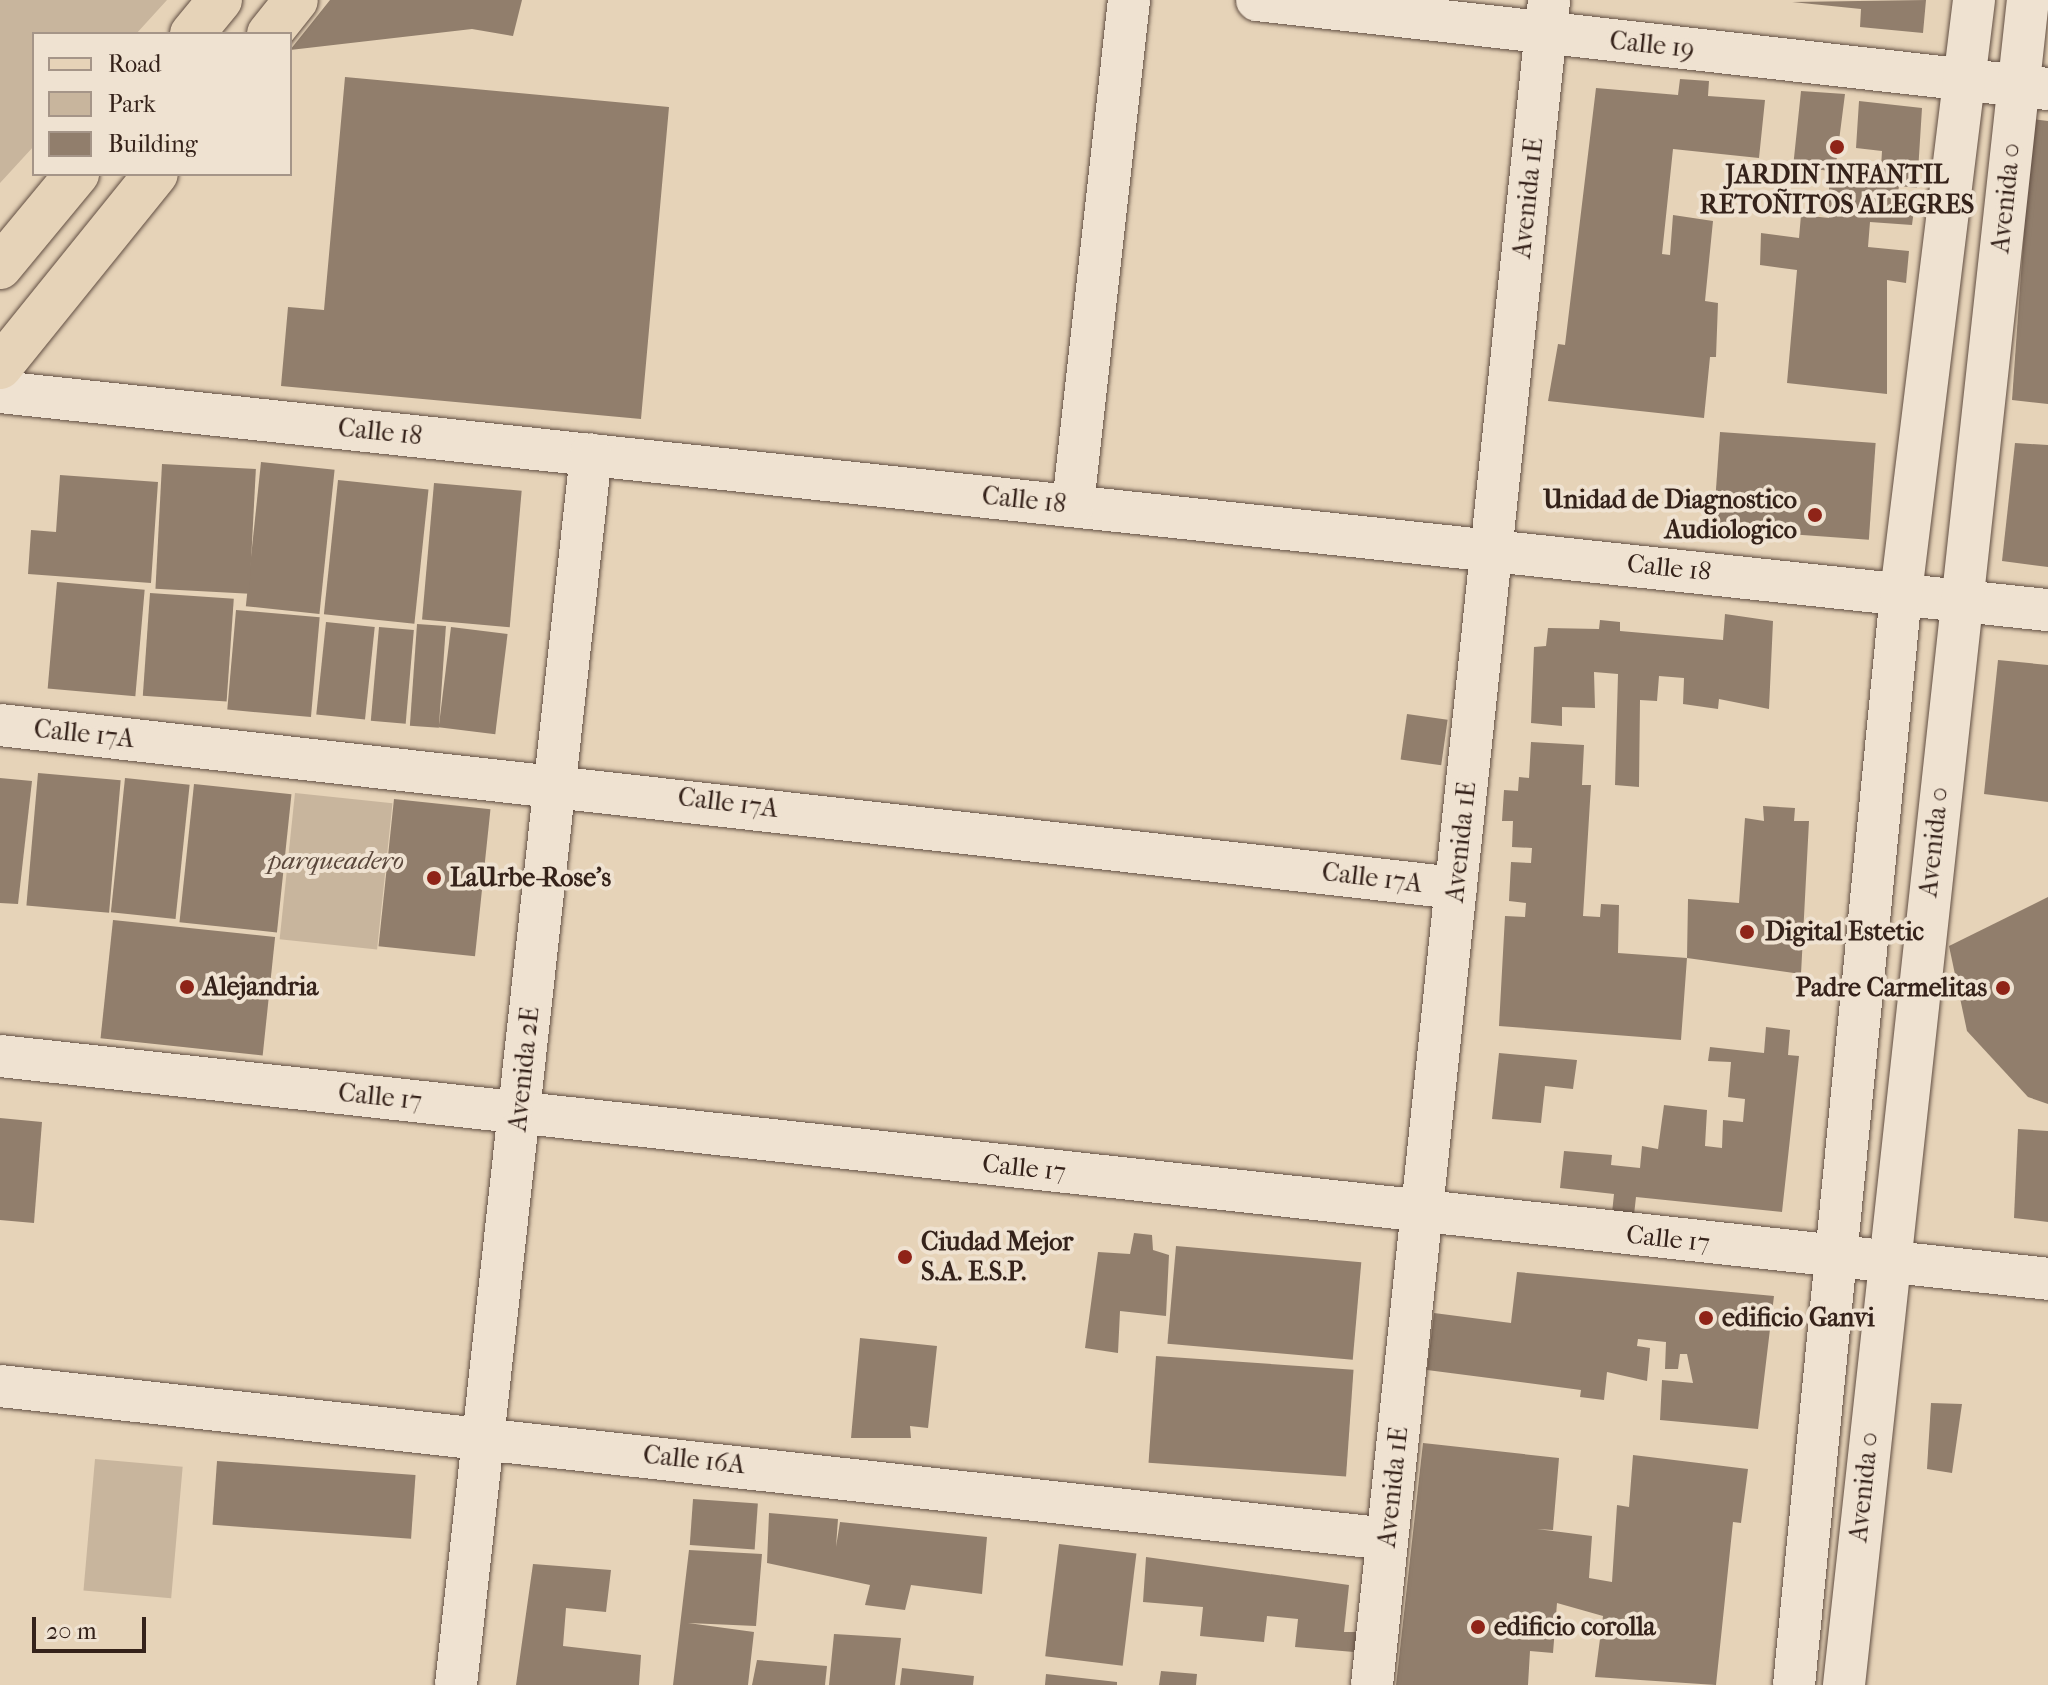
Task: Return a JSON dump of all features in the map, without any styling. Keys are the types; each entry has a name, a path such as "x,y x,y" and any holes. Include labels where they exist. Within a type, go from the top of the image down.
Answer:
{"main road":[{"path":"194,32 220,0"},
{"path":"271,32 296,0"},
{"path":"0,267 75,176"},
{"path":"0,367 154,176"}],"street":[{"path":"1073,505 1129,0"},
{"name":"Calle 19","path":"1257,0 1547,16 2033,88"},
{"name":"Avenida 0","path":"1794,1685 1832,1257 1901,593 1974,0"},
{"name":"Avenida 0","path":"1844,1685 1887,1263 1961,600 2033,88 2028,0"},
{"name":"Avenida 1E","path":"1372,1685 1547,16"},
{"name":"Calle 18","path":"0,392 2048,610"},
{"name":"Avenida 2E","path":"456,1685 591,454"},
{"name":"Calle 17A","path":"0,725 555,782 1456,888"},
{"name":"Calle 17","path":"0,1056 2048,1279"},
{"name":"Calle 16A","path":"0,1386 1387,1539"}],"green space":[{"path":"0,0 167,0 138,32 32,32 32,148 0,183"},
{"name":"parqueadero","path":"295,793 392,803 377,949 280,939"},
{"path":"95,1459 183,1467 171,1598 83,1590"}],"building":[{"path":"330,0 522,0 513,36 472,29 292,48"},
{"path":"1926,0 1923,33 1860,27 1861,9 1792,2"},
{"path":"345,77 669,107 641,419 281,386 288,307 324,310"},
{"path":"1680,79 1709,81 1708,96 1765,100 1759,158 1673,149 1662,254 1670,255 1673,215 1713,221 1705,301 1718,303 1716,357 1710,357 1704,418 1548,401 1558,344 1565,345 1596,88 1678,95"},
{"path":"1801,91 1845,94 1835,172 1816,169 1815,179 1792,177"},
{"path":"1859,101 1922,108 1917,188 1899,186 1897,200 1915,202 1912,225 1870,222 1868,247 1909,251 1906,283 1887,280 1887,394 1787,383 1797,270 1760,265 1761,233 1799,238 1801,215 1829,218 1829,178 1880,184 1882,151 1856,148"},
{"path":"2032,119 2048,121 2048,404 2012,400"},
{"path":"1720,432 1876,443 1869,540 1713,529"},
{"path":"2015,443 2048,445 2048,567 2002,561"},
{"path":"261,462 335,470 319,614 246,606"},
{"path":"162,464 256,469 249,594 155,589"},
{"path":"60,475 158,482 151,583 28,574 31,530 56,532"},
{"path":"338,480 429,490 414,624 324,614"},
{"path":"434,483 522,491 510,627 422,619"},
{"path":"57,582 145,590 135,696 48,689"},
{"path":"150,593 234,599 227,702 143,696"},
{"path":"236,610 320,617 311,717 227,710"},
{"path":"1725,614 1773,621 1769,709 1719,699 1718,709 1683,704 1684,678 1659,676 1657,701 1640,700 1639,787 1615,785 1618,674 1594,672 1595,708 1562,707 1562,726 1531,723 1534,647 1546,646 1548,628 1599,629 1600,620 1620,622 1620,631 1723,640"},
{"path":"326,622 375,627 365,720 316,714"},
{"path":"417,624 446,626 439,728 410,726"},
{"path":"379,627 414,630 406,724 371,721"},
{"path":"451,627 508,634 495,734 439,727"},
{"path":"1998,660 2048,665 2048,802 1984,794"},
{"path":"1407,714 1448,720 1441,765 1401,760"},
{"path":"1531,742 1584,745 1582,785 1591,785 1583,916 1600,917 1601,904 1619,905 1618,953 1687,958 1681,1040 1499,1026 1505,916 1525,917 1526,903 1509,901 1511,862 1531,863 1532,848 1512,847 1513,821 1502,821 1504,790 1518,791 1519,777 1529,778"},
{"path":"38,773 121,780 109,913 26,905"},
{"path":"0,778 32,781 18,904 0,903"},
{"path":"125,778 190,785 176,919 111,912"},
{"path":"194,784 291,794 277,932 179,922"},
{"name":"LaUrbe-Rose's","path":"394,799 490,809 475,956 379,946"},
{"path":"1763,806 1795,808 1794,821 1809,821 1801,974 1687,958 1688,899 1739,903 1745,818 1764,821"},
{"name":"Padre Carmelitas","path":"2048,897 2048,1104 2028,1097 1967,1031 1949,946"},
{"name":"Alejandria","path":"113,920 275,937 263,1055 101,1038"},
{"path":"1766,1027 1790,1030 1788,1055 1799,1056 1782,1212 1636,1197 1634,1215 1612,1213 1614,1194 1560,1188 1564,1151 1612,1155 1611,1165 1640,1168 1642,1146 1658,1149 1664,1105 1707,1110 1705,1146 1722,1148 1723,1120 1743,1122 1745,1099 1728,1097 1731,1062 1708,1061 1710,1047 1764,1053"},
{"path":"1499,1053 1577,1060 1573,1089 1545,1086 1541,1123 1492,1119"},
{"path":"0,1118 42,1122 34,1223 0,1220"},
{"path":"2018,1129 2048,1131 2048,1222 2014,1218"},
{"path":"1134,1233 1152,1235 1153,1250 1169,1255 1166,1316 1120,1311 1118,1353 1085,1348 1098,1252 1130,1254"},
{"path":"1176,1246 1361,1262 1353,1360 1167,1344"},
{"path":"1517,1272 1774,1296 1758,1429 1660,1420 1662,1380 1693,1383 1687,1354 1680,1354 1678,1369 1665,1369 1666,1342 1638,1339 1637,1346 1650,1348 1647,1381 1607,1372 1604,1400 1580,1397 1581,1390 1427,1370 1434,1313 1511,1323"},
{"path":"860,1338 937,1346 928,1428 910,1426 911,1438 851,1438"},
{"path":"1156,1356 1354,1370 1346,1477 1149,1463"},
{"path":"1931,1403 1962,1404 1952,1473 1927,1469"},
{"path":"1423,1443 1559,1458 1553,1530 1537,1529 1592,1536 1589,1578 1612,1582 1617,1505 1629,1507 1633,1455 1748,1469 1741,1523 1733,1522 1716,1685 1595,1677 1603,1616 1557,1603 1553,1653 1530,1651 1528,1685 1396,1685"},
{"path":"217,1461 416,1475 411,1539 213,1525"},
{"path":"693,1499 758,1504 755,1549 690,1545"},
{"path":"769,1513 838,1519 836,1547 840,1522 987,1537 982,1594 911,1585 905,1610 865,1605 870,1585 767,1563"},
{"path":"1059,1544 1136,1554 1123,1666 1045,1656"},
{"path":"689,1550 762,1554 756,1626 688,1623 754,1632 748,1685 673,1685"},
{"path":"1146,1557 1349,1585 1344,1632 1357,1632 1354,1652 1295,1647 1298,1619 1267,1616 1264,1642 1200,1636 1203,1607 1143,1602"},
{"path":"533,1564 611,1570 606,1612 566,1608 563,1646 641,1655 639,1685 516,1685"},
{"path":"834,1634 901,1638 895,1685 829,1685"},
{"path":"757,1660 827,1666 825,1685 752,1685"},
{"path":"902,1668 974,1676 973,1685 900,1685"},
{"path":"1161,1671 1197,1674 1196,1685 1159,1685"},
{"path":"1046,1674 1117,1682 1117,1685 1045,1685"}],"place":[{"name":"JARDIN INFANTIL RETOÑITOS ALEGRES","path":"1837,147"},
{"name":"Unidad de Diagnostico Audiologico","path":"1815,515"},
{"name":"LaUrbe-Rose's","path":"434,878"},
{"name":"Digital Estetic","path":"1747,932"},
{"name":"Alejandria","path":"187,987"},
{"name":"Padre Carmelitas","path":"2003,988"},
{"name":"Ciudad Mejor S.A. E.S.P.","path":"905,1257"},
{"name":"edificio Ganvi","path":"1706,1318"},
{"name":"edificio corolla","path":"1478,1627"}]}
